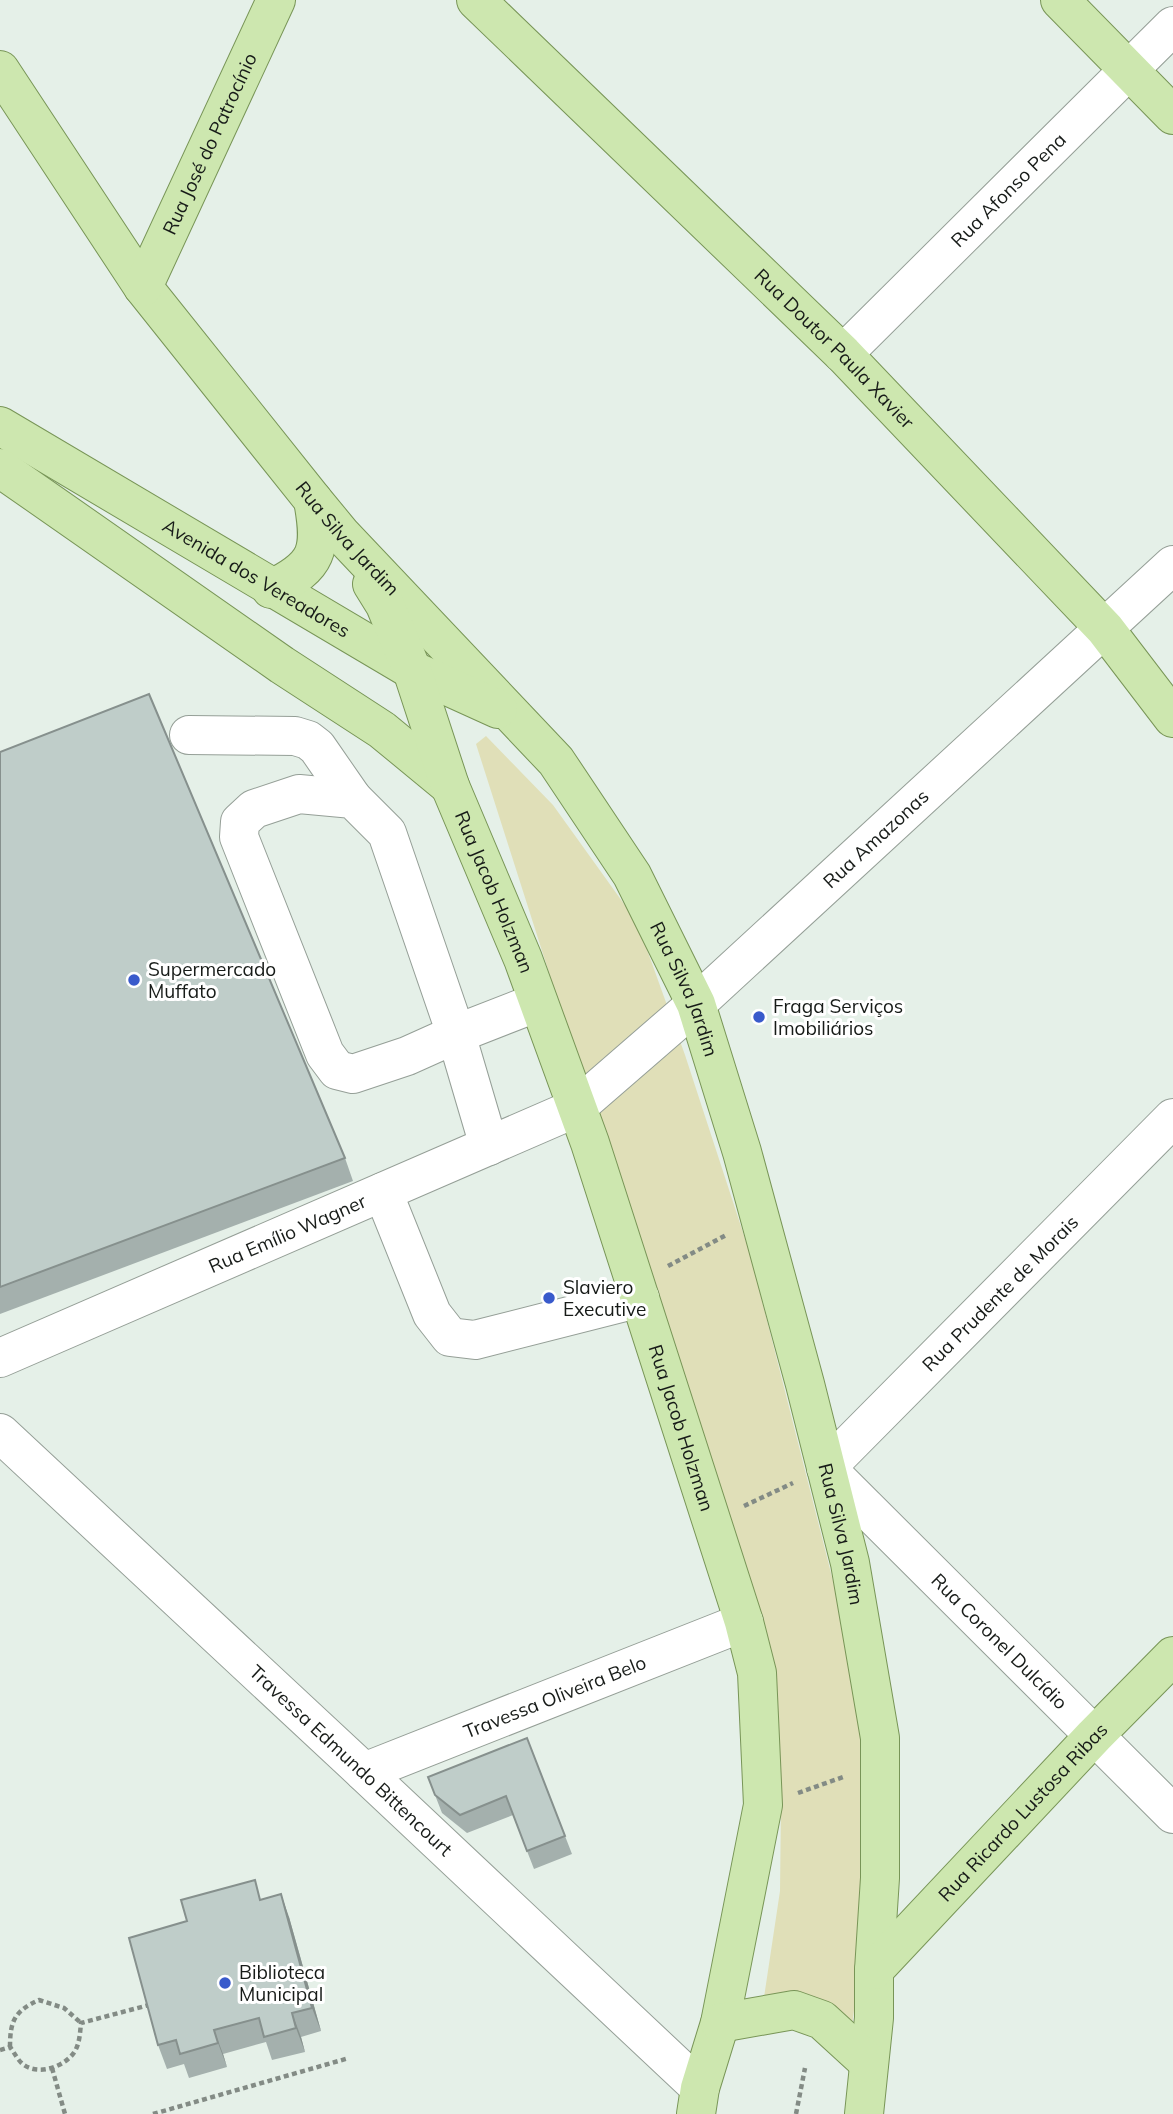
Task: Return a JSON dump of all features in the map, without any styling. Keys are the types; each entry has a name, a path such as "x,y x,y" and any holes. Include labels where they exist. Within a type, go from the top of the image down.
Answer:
{"main road":[{"name":"Rua José do Patrocínio","path":"143,287 276,0"},
{"name":"Rua Doutor Paula Xavier","path":"476,0 844,354 1105,629 1173,718"},
{"path":"1060,0 1173,115"},
{"name":"Rua Silva Jardim","path":"0,70 143,287 313,500 341,534 556,761 632,875 696,1004 760,1217 850,1563 880,1738 881,1868 874,1970 874,2018 864,2114"},
{"name":"Avenida dos Vereadores","path":"0,426 271,589 412,670 516,717"},
{"path":"0,468 282,665 382,730 450,786"},
{"path":"271,589 307,568 316,551 318,529 313,500"},
{"name":"Rua Jacob Holzman","path":"341,534 384,605 412,670 450,786 523,959 590,1143 744,1622 757,1673 762,1805 720,2023 698,2101"},
{"name":"Rua Ricardo Lustosa Ribas","path":"874,1970 1173,1656"},
{"path":"720,2023 794,2010 822,2020 869,2063"}],"street":[{"name":"Rua Afonso Pena","path":"844,354 1173,26"},
{"name":"Rua Amazonas","path":"576,1108 696,1004 1173,565"},
{"path":"189,735 295,736 308,740 317,747 353,799 387,833 456,1034 489,1146"},
{"path":"353,799 299,794 254,809 240,822 239,837 325,1054 337,1070 353,1074 407,1056 538,1002"},
{"name":"Rua Emílio Wagner","path":"0,1358 576,1108"},
{"name":"Rua Prudente de Morais","path":"826,1468 1173,1118"},
{"path":"383,1192 432,1314 450,1337 475,1340 637,1291"},
{"name":"Travessa Edmundo Bittencourt","path":"0,1433 364,1772 698,2101"},
{"name":"Rua Coronel Dulcídio","path":"826,1468 1173,1814"},
{"name":"Travessa Oliveira Belo","path":"364,1772 744,1622"}],"path":[{"path":"637,1291 760,1217"},
{"path":"710,1521 826,1468"},
{"path":"762,1805 880,1765"},
{"path":"39,2000 64,2008 81,2023 80,2038 74,2052 63,2063 52,2068 36,2069 23,2065 10,2047 10,2032 16,2015 39,2000"},
{"path":"81,2023 149,2005"},
{"path":"0,2050 10,2047"},
{"path":"153,2114 349,2058"},
{"path":"52,2068 65,2114"},
{"path":"796,2114 805,2068"}],"green space":[{"path":"486,736 553,805 637,922 685,1055 751,1257 873,1739 859,1973 851,2033 763,2004 780,1891 781,1805 589,1098 476,744"}],"building":[{"name":"Supermercado Muffato","path":"149,694 345,1158 0,1287 0,752"},
{"path":"527,1738 565,1836 527,1851 506,1796 460,1815 435,1795 428,1777"},
{"name":"Biblioteca Municipal","path":"255,1880 260,1900 281,1894 312,2008 292,2013 296,2028 264,2037 259,2018 214,2030 218,2043 180,2054 176,2040 158,2045 129,1938 187,1921 181,1900"}],"place":[{"name":"Supermercado Muffato","path":"134,980"},
{"name":"Fraga Serviços Imobiliários","path":"759,1017"},
{"name":"Slaviero Executive","path":"549,1298"},
{"name":"Biblioteca Municipal","path":"225,1983"}]}
